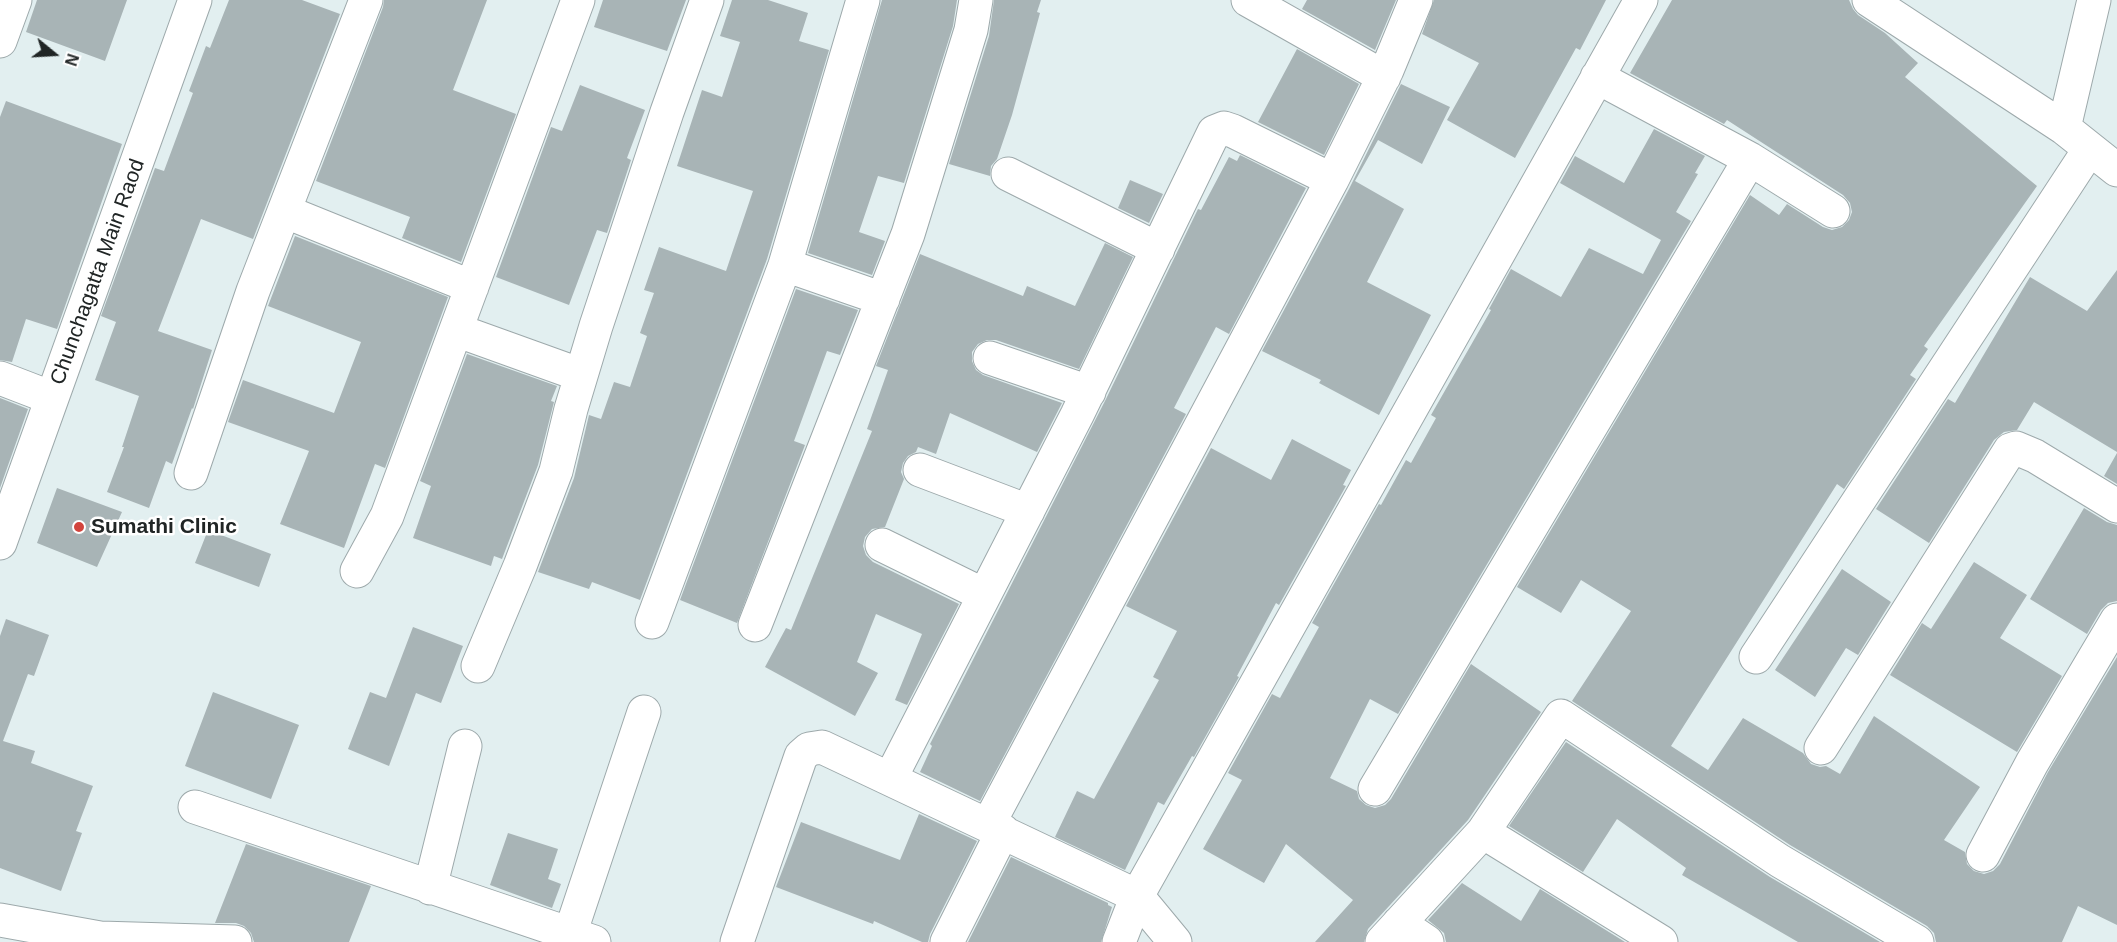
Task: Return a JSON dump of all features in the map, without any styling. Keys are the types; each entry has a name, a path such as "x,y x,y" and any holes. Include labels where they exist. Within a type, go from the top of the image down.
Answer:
{"street":[{"path":"0,41 15,0"},
{"name":"Chunchagatta Main Raod","path":"0,542 195,0"},
{"path":"192,473 253,291 366,0"},
{"path":"357,571 387,516 578,0"},
{"path":"478,666 520,566 556,471 581,375 667,112 707,0"},
{"path":"652,622 785,265 863,0"},
{"path":"755,625 908,234 971,30 975,0"},
{"path":"1248,0 1384,77"},
{"path":"947,942 995,828 1332,180 1384,77 1416,0"},
{"path":"1119,942 1137,896 1641,0"},
{"path":"1869,0 2064,128 2117,170"},
{"path":"2064,128 2094,0"},
{"path":"1597,77 1750,159 1833,211"},
{"path":"890,779 1089,392 1214,132 1224,129 1233,131 1332,180"},
{"path":"1756,657 2089,150"},
{"path":"1375,789 1750,159"},
{"path":"1008,174 1158,249"},
{"path":"284,212 471,287"},
{"path":"785,265 883,299"},
{"path":"456,330 581,375"},
{"path":"990,358 1089,392"},
{"path":"0,378 52,398"},
{"path":"1821,748 2010,450 2016,448 2035,456 2117,506"},
{"path":"920,470 1028,511"},
{"path":"882,545 984,595"},
{"path":"1983,855 2032,763 2117,620"},
{"path":"195,807 582,938 644,712"},
{"path":"1427,942 1390,932 1483,832 1561,716 1780,861 1917,942"},
{"path":"430,888 465,746"},
{"path":"737,942 801,756 809,749 822,747 1137,896 1175,942"},
{"path":"1483,832 1661,942"},
{"path":"0,920 100,939 235,942"}],"building":[{"path":"37,0 127,0 105,61 26,32"},
{"path":"229,0 302,0 340,14 253,239 201,219 158,331 212,350 172,464 166,461 149,508 107,492 124,447 122,447 139,396 95,380 116,322 101,316 155,168 164,171 193,93 189,91 206,46 210,48"},
{"path":"384,0 487,0 453,90 516,114 461,262 402,238 410,217 316,181"},
{"path":"603,0 686,0 667,51 594,27"},
{"path":"732,0 768,0 808,13 799,41 829,50 767,259 640,600 592,582 589,589 538,572 574,478 589,415 601,419 614,382 630,387 647,336 640,333 654,293 644,290 659,247 726,271 753,191 677,166 702,90 722,97 740,42 720,36"},
{"path":"882,0 957,0 953,26 904,183 878,176 859,232 885,241 872,275 808,253"},
{"path":"994,0 1041,0 1037,12 1040,13 1012,115 997,159 991,166 990,176 949,164 989,36"},
{"path":"1307,0 1396,0 1375,50 1302,9"},
{"path":"1434,0 1606,0 1580,50 1576,48 1515,158 1447,120 1479,63 1422,34"},
{"path":"1672,0 1849,0 1858,15 1885,33 1918,63 1905,77 2037,186 1924,346 1928,349 1910,375 1916,379 1844,489 1837,484 1671,746 1708,770 1743,718 1803,753 1811,764 1826,766 1840,774 1874,716 1980,787 1944,840 1965,852 1967,864 1974,871 1984,874 1993,871 2000,864 2048,772 2117,657 2117,925 2078,906 2062,942 1936,942 1934,933 1927,926 1790,845 1572,701 1631,611 1581,580 1561,613 1517,587 1750,195 1779,215 1787,204 1823,227 1832,230 1842,227 1849,220 1852,212 1850,203 1843,195 1727,120 1724,124 1630,73"},
{"path":"1297,49 1359,84 1324,155 1258,122"},
{"path":"1401,84 1450,107 1422,164 1378,140 1355,181 1404,209 1367,282 1431,315 1379,415 1319,383 1321,380 1262,351 1349,189"},
{"path":"580,85 645,110 627,158 631,160 607,233 597,230 569,305 496,277 551,127 562,131"},
{"path":"6,101 122,144 57,329 26,319 12,362 0,360 0,117"},
{"path":"1654,129 1705,156 1695,173 1698,174 1676,212 1691,221 1398,714 1370,699 1330,778 1357,791 1359,799 1366,805 1375,808 1385,805 1391,799 1471,664 1541,712 1468,820 1368,929 1364,942 1315,942 1353,900 1286,844 1264,883 1203,849 1242,780 1228,773 1272,694 1280,698 1319,627 1312,623 1406,460 1411,463 1436,418 1431,415 1491,310 1489,309 1511,269 1561,297 1589,248 1643,274 1661,240 1560,183 1575,156 1624,183"},
{"path":"1240,155 1306,188 1229,334 1216,327 1174,408 1186,414 980,801 920,772 932,746 930,744 1106,399 1198,209 1201,210 1229,157 1237,161"},
{"path":"1130,180 1163,194 1149,223 1118,208"},
{"path":"295,236 448,297 385,468 375,464 344,548 280,524 309,451 228,422 243,380 334,413 361,342 268,306"},
{"path":"1105,243 1133,257 1079,369 996,340 987,340 978,344 972,352 972,361 976,370 983,375 1062,403 1037,452 950,413 936,454 918,447 916,452 908,456 901,472 904,479 885,527 872,529 865,537 863,546 866,555 873,562 959,604 907,705 895,700 922,634 876,614 857,662 878,673 855,716 765,667 786,628 791,630 872,431 867,429 888,370 876,366 920,254 1023,296 1027,286 1075,306"},
{"path":"2117,270 2117,452 2034,402 2017,430 2004,432 1994,440 1929,543 1876,509 1948,399 1955,403 2030,277 2087,311"},
{"path":"796,289 858,310 840,355 827,351 794,441 805,445 737,623 680,600"},
{"path":"467,354 557,386 551,401 554,402 538,465 502,559 494,556 491,566 413,538 431,486 420,481"},
{"path":"0,398 28,409 0,488"},
{"path":"1292,439 1351,470 1343,485 1346,486 1279,605 1276,603 1237,676 1239,677 1194,757 1192,756 1164,805 1158,802 1125,870 1055,837 1077,791 1094,799 1159,680 1153,677 1177,631 1126,606 1211,448 1271,480"},
{"path":"2117,453 2117,484 2104,476"},
{"name":"Sumathi Clinic","path":"57,488 122,512 97,567 37,543"},
{"path":"2084,508 2107,522 2117,525 2117,601 2108,603 2101,610 2087,634 2030,599"},
{"path":"208,530 271,554 259,587 195,563"},
{"path":"1974,562 2027,595 2000,638 2062,676 2017,752 1890,675 1922,623 1931,629"},
{"path":"1842,569 1891,602 1858,655 1846,648 1815,697 1775,670"},
{"path":"6,619 49,635 34,676 28,674 3,741 35,751 31,763 93,786 76,831 82,833 61,891 0,868 0,636"},
{"path":"413,627 463,646 441,703 416,693 389,766 348,749 370,692 386,698"},
{"path":"213,692 299,725 271,799 185,766"},
{"path":"1566,742 1770,877 1880,942 1798,942 1682,875 1686,868 1617,819 1583,872 1509,826"},
{"path":"919,814 977,841 928,942 922,942 874,921 873,924 776,887 801,822 900,860"},
{"path":"508,833 558,849 548,879 561,884 552,908 490,885"},
{"path":"246,844 371,886 349,942 254,942 251,933 244,926 236,923 215,923"},
{"path":"1011,857 1108,903 1112,907 1101,942 968,942"},
{"path":"1462,883 1521,921 1540,889 1625,942 1446,942 1444,933 1428,920"}],"place":[{"name":"Sumathi Clinic","path":"79,527"}]}
